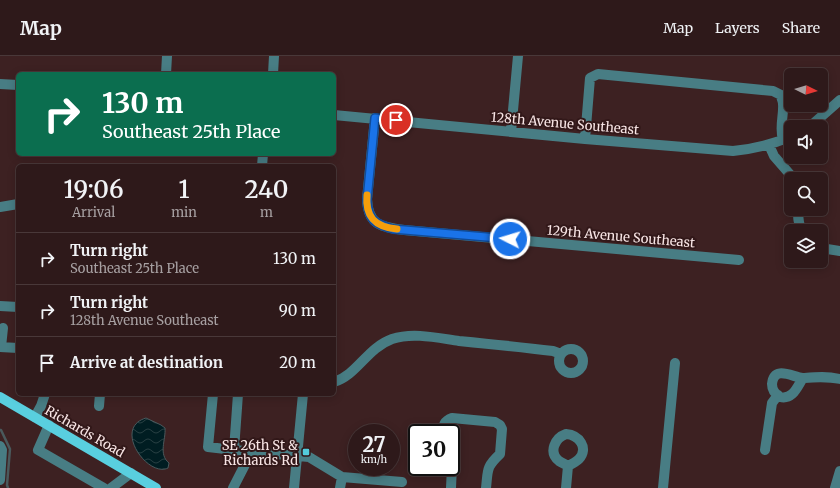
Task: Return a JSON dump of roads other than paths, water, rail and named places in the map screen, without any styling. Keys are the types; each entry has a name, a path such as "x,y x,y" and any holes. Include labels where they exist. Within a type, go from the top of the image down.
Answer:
{"main road":[{"name":"Richards Road","path":"0,398 156,488"}],"street":[{"path":"166,72 167,56"},
{"path":"273,72 274,56"},
{"path":"511,132 518,56"},
{"path":"584,139 590,78 598,74 773,91 781,95 783,104 781,134 784,136"},
{"path":"0,84 16,85"},
{"path":"817,120 840,100"},
{"name":"128th Avenue Southeast","path":"336,115 584,139 733,151 769,145 784,139"},
{"name":"129th Avenue Southeast","path":"375,118 367,208 371,218 379,224 393,229 739,260"},
{"path":"769,145 774,156 788,172"},
{"path":"0,207 16,204"},
{"path":"828,249 840,251"},
{"path":"0,306 16,308"},
{"path":"3,328 1,347 16,348"},
{"path":"336,382 342,380 370,352 380,345 392,339 403,337 430,338 537,349 553,351 561,354"},
{"path":"663,488 675,363"},
{"path":"803,378 790,396 783,397 774,392 772,386 774,379 776,376 783,373 803,378 815,376 840,379"},
{"path":"764,450 772,404 778,395"},
{"path":"35,417 44,396"},
{"path":"99,406 100,396"},
{"path":"214,396 208,447 309,457 342,478 402,482"},
{"path":"234,450 238,396"},
{"path":"294,488 303,396"},
{"path":"443,424 452,418 495,422 500,425 502,429 500,454 488,468 486,488"},
{"path":"49,425 38,450 104,488"},
{"path":"0,446 2,450 0,480"},
{"path":"233,488 252,452"},
{"path":"566,488 568,466"},
{"path":"835,488 840,470"},
{"path":"110,488 131,473"},
{"path":"450,488 451,476"},
{"path":"340,488 342,478"}],"water":[{"path":"146,418 165,428 163,451 169,463 168,468 160,469 151,466 143,459 133,441 132,431 136,423"}],"waterway":[{"path":"0,430 10,449 8,488"}],"place":[{"name":"SE 26th St & Richards Rd","path":"306,452"}]}
